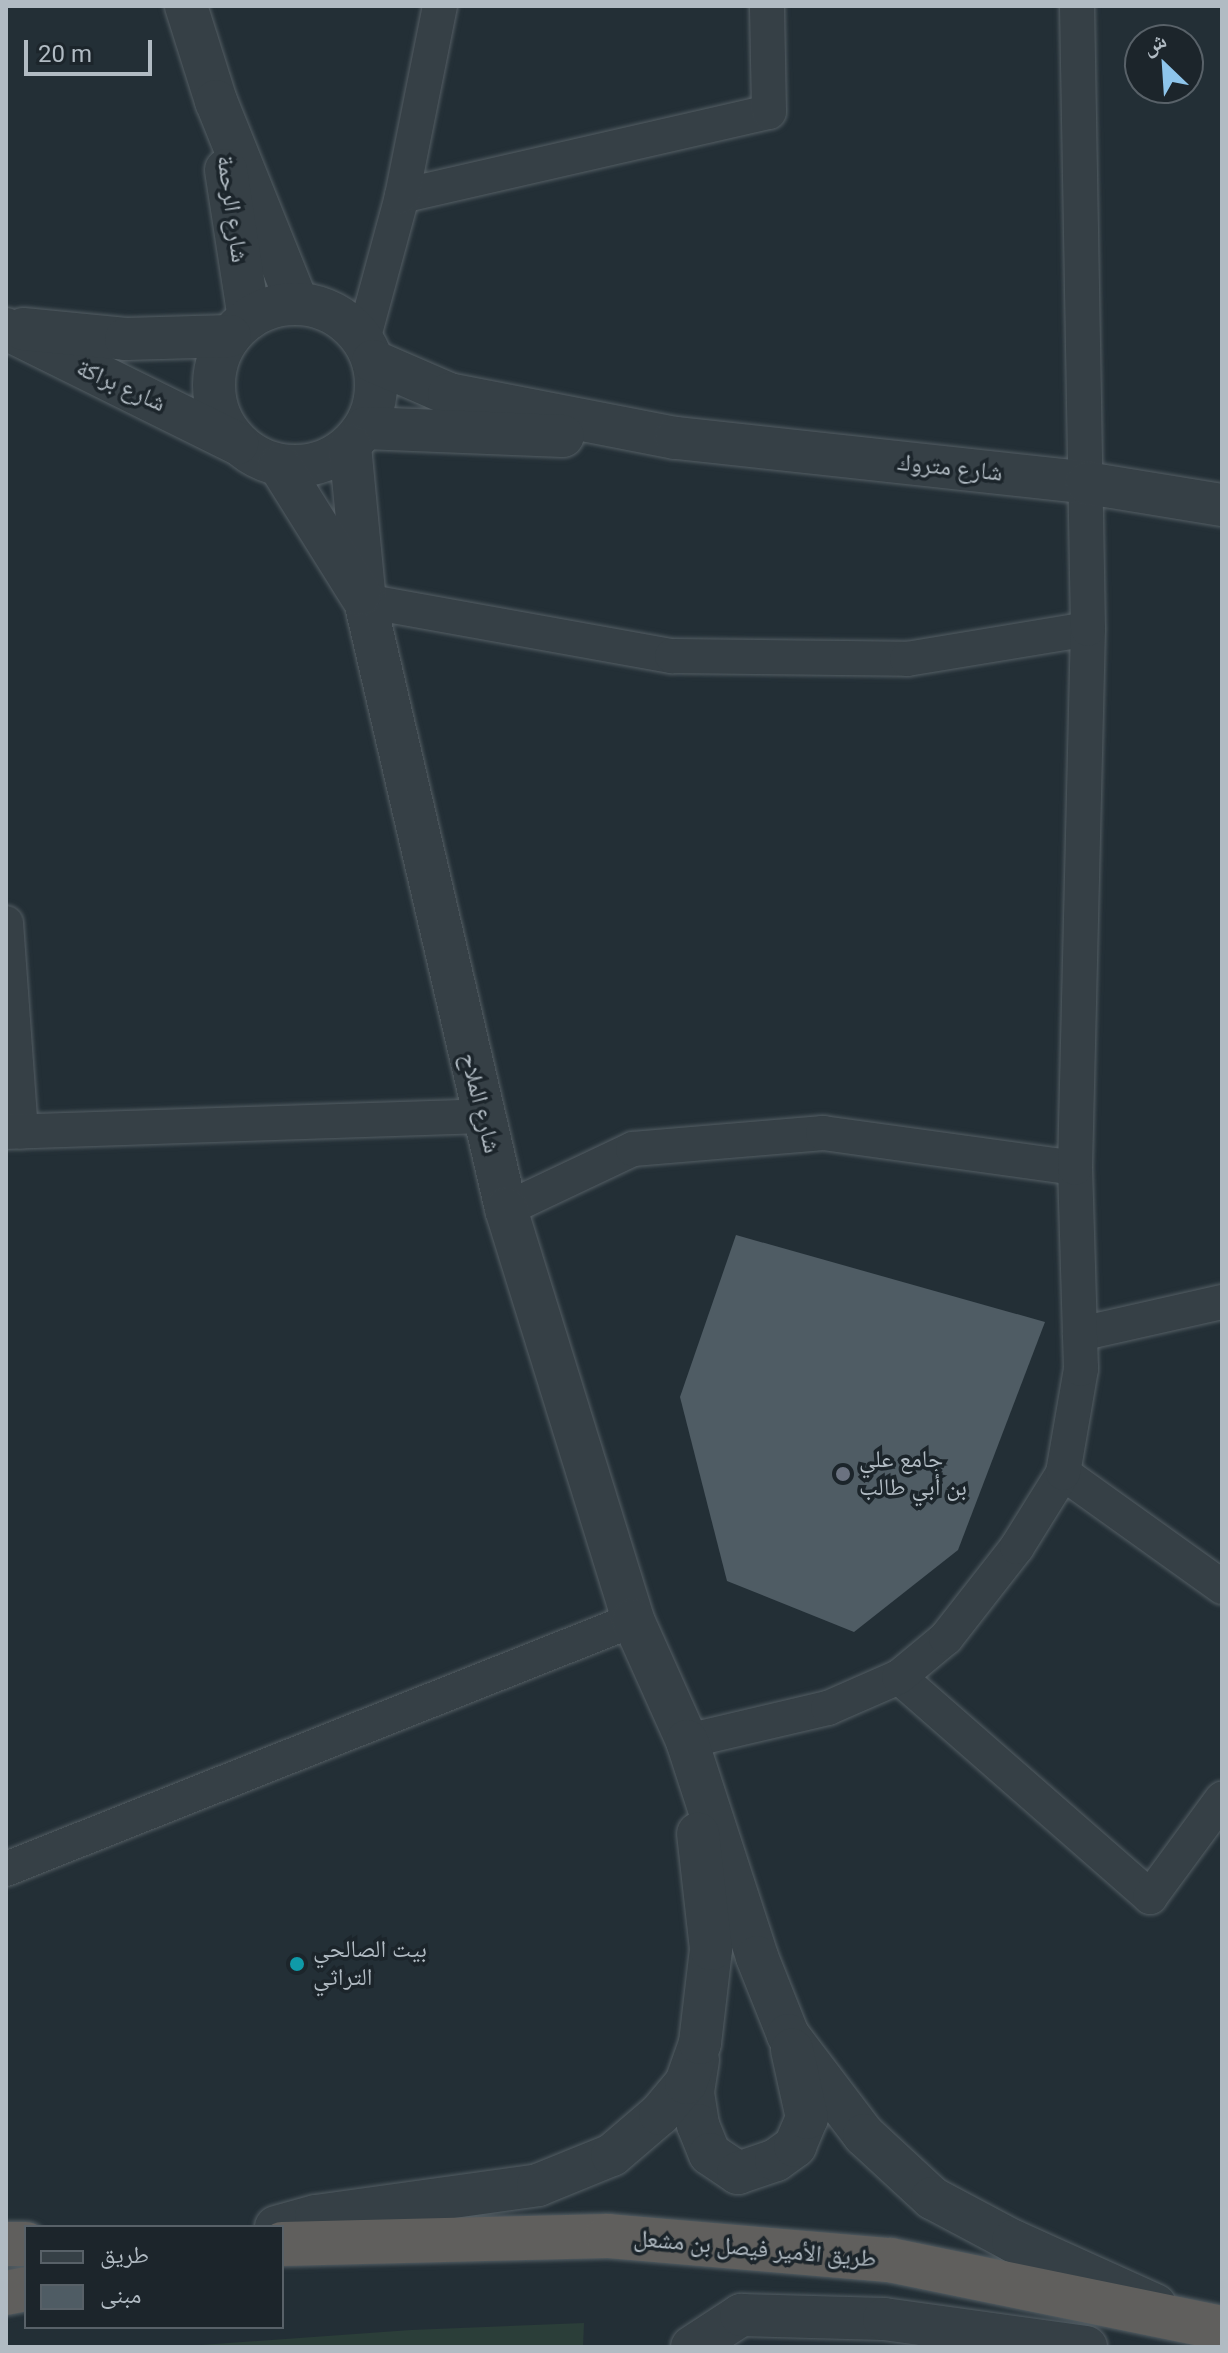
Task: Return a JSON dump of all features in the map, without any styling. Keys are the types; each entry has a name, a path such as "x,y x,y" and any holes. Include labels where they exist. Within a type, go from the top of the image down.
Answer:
{"highway":[{"name":"طريق الأمير فيصل بن مشعل","path":"284,2244 608,2236 890,2260 1202,2322"}],"street":[{"name":"شارع الرحمة","path":"186,6 216,101 297,303"},
{"path":"368,350 440,6"},
{"path":"402,196 769,112 767,6"},
{"path":"687,1741 828,1708 899,1677 946,1638 1017,1547 1063,1473 1081,1369 1075,1168 1088,629 1077,6"},
{"name":"شارع الرحمة","path":"216,101 239,327"},
{"path":"297,303 323,308 345,321 368,350 377,383 358,437 305,467 280,466 257,458 237,443 223,425 213,379 239,327 297,303"},
{"name":"شارع براكة","path":"6,328 126,339 239,327"},
{"name":"شارع براكة","path":"6,328 237,443"},
{"name":"شارع متروك","path":"368,350 449,394 676,438 1087,483 1222,505"},
{"name":"شارع متروك","path":"358,437 676,438"},
{"name":"شارع الملاح","path":"358,437 365,601 506,1209 633,1620 687,1741"},
{"path":"280,466 365,601 672,656 907,659 1088,629"},
{"path":"6,923 14,1131 483,1116"},
{"path":"506,1209 633,1149 823,1133 1075,1168"},
{"path":"1080,1334 1222,1302"},
{"path":"1063,1473 1222,1587"},
{"path":"6,1869 633,1620"},
{"path":"899,1677 1150,1897 1222,1800"},
{"path":"687,1741 757,1957 788,2035 807,2118 795,2146 776,2160 738,2173 710,2154 698,2125 693,2093 711,1949 687,1741"},
{"path":"788,2035 864,2135 932,2198 1013,2241 1202,2322"},
{"path":"284,2225 331,2213 538,2185 612,2155 686,2083 700,2043"},
{"path":"692,2347 741,2315 884,2319 1086,2347"}],"green space":[{"path":"584,2323 583,2347 174,2347 411,2330"}],"building":[{"name":"جامع علي بن أبي طالب","path":"736,1235 1045,1322 958,1550 854,1632 727,1581 680,1397"}],"place":[{"name":"جامع علي بن أبي طالب","path":"843,1474"},
{"name":"بيت الصالحي التراثي","path":"297,1964"}]}
